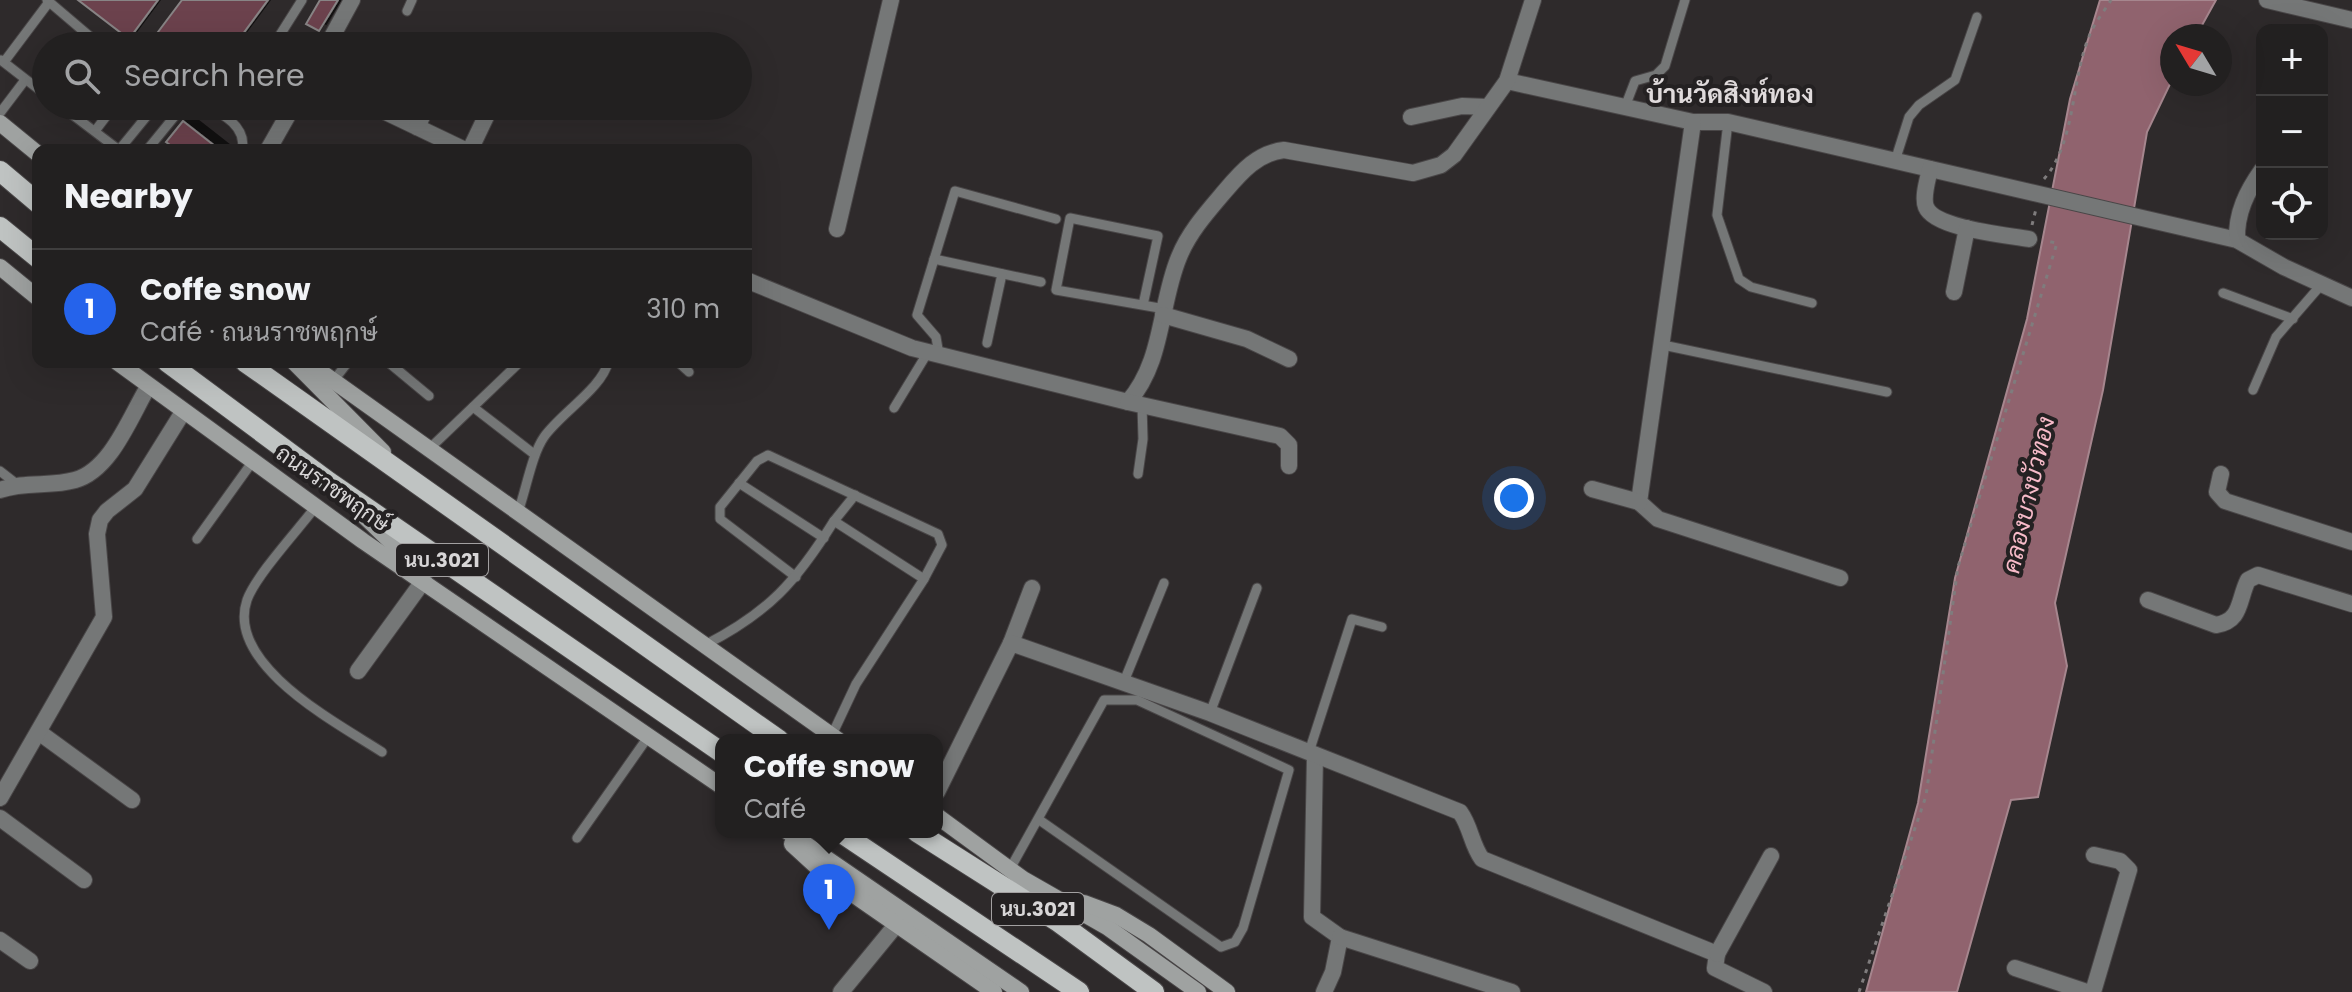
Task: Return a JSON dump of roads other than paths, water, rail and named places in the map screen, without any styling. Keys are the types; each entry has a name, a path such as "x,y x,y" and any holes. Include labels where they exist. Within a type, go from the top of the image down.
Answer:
{"main road":[{"path":"0,123 32,149"},
{"path":"0,171 32,198"},
{"path":"0,227 32,253"},
{"path":"0,267 32,293"},
{"name":"ถนนราชพฤกษ์","path":"124,368 183,412 715,782"},
{"name":"ถนนราชพฤกษ์","path":"175,368 329,482 715,748"},
{"name":"นบ.3021","path":"253,368 770,734"},
{"path":"300,368 412,482"},
{"path":"316,368 829,734"},
{"path":"329,482 447,596"},
{"name":"นบ.3021","path":"943,820 1016,874 1107,927 1198,992"},
{"path":"788,838 828,877 994,992"},
{"path":"797,838 1021,992"},
{"name":"นบ.3021","path":"849,838 1079,992"},
{"name":"นบ.3021","path":"926,838 1057,921 1154,992"},
{"path":"1016,874 1116,915 1227,992"}],"street":[{"path":"335,32 352,0"},
{"path":"837,229 891,0"},
{"path":"1135,404 1150,371 1179,257 1190,236 1235,179 1269,151 1284,150 1413,173 1430,171 1454,155 1507,81 1533,0"},
{"path":"2267,0 2310,5 2352,20"},
{"path":"1507,81 1693,122 1728,122 2237,240 2352,298"},
{"path":"1411,117 1462,106 1488,107"},
{"path":"271,144 285,120"},
{"path":"402,120 454,144"},
{"path":"417,127 420,120"},
{"path":"470,144 483,120"},
{"path":"1639,502 1693,122"},
{"path":"1930,169 1925,204 1930,213 1967,228 2029,239"},
{"path":"2237,240 2237,224 2246,195 2256,179"},
{"path":"1954,292 1967,228"},
{"path":"752,283 885,338 933,354 1280,436 1289,445 1289,466"},
{"path":"1164,312 1247,339 1289,359"},
{"path":"0,490 18,485 75,480 91,471 106,458 148,387"},
{"path":"0,798 104,617 97,534 100,520 135,489 183,412"},
{"path":"2221,474 2217,492 2225,501 2352,542"},
{"path":"1592,489 1639,502 1658,519 1840,578"},
{"path":"2148,600 2216,625 2228,624 2237,616 2248,580 2258,575 2352,604"},
{"path":"358,671 424,580"},
{"path":"943,780 1011,643 1032,588"},
{"path":"1011,643 1210,713 1460,812 1468,823 1471,844 1482,859 1717,954"},
{"path":"40,733 132,800"},
{"path":"1312,754 1312,917 1340,937 1512,992"},
{"path":"0,818 84,880"},
{"path":"2093,992 2129,870 2120,861 2094,855"},
{"path":"1764,992 1715,968 1717,954 1771,856"},
{"path":"841,992 896,925"},
{"path":"1324,992 1333,972 1340,937"},
{"path":"0,940 30,961"},
{"path":"2015,968 2087,992"}],"lane":[{"path":"282,32 302,0"},
{"path":"407,11 412,0"},
{"path":"1625,107 1635,81 1656,75 1665,66 1685,0"},
{"path":"32,85 2,61 48,1 85,32"},
{"path":"1895,161 1909,117 1919,105 1955,80 1977,17"},
{"path":"0,113 25,80"},
{"path":"80,120 111,144"},
{"path":"95,131 103,120"},
{"path":"124,144 144,120"},
{"path":"152,144 172,120"},
{"path":"230,120 240,132 241,144"},
{"path":"1728,122 1717,215 1739,279 1751,287 1812,303"},
{"path":"894,408 933,354 936,337 917,315 955,191 1056,219"},
{"path":"1143,305 1158,236 1070,218 1056,290 1143,305 1164,312"},
{"path":"934,259 1041,282"},
{"path":"987,343 1002,274"},
{"path":"2253,390 2276,337 2321,285"},
{"path":"2223,293 2293,319"},
{"path":"1663,345 1887,392"},
{"path":"334,380 343,368"},
{"path":"395,368 429,396"},
{"path":"428,450 514,368"},
{"path":"518,512 533,471 534,454 562,415 607,368"},
{"path":"685,368 689,372"},
{"path":"1135,404 1143,439 1138,474"},
{"path":"473,407 534,454"},
{"path":"796,577 720,519 720,507 757,461 768,455 938,534 942,545 924,579 856,684 837,734"},
{"path":"197,539 253,461"},
{"path":"0,471 18,485"},
{"path":"739,483 824,538"},
{"path":"705,645 767,609 796,577 855,495"},
{"path":"317,505 254,586 245,612 247,631 267,670 288,691 382,752"},
{"path":"834,521 924,579"},
{"path":"1123,684 1164,583"},
{"path":"1210,713 1257,588"},
{"path":"1312,754 1352,619 1382,627"},
{"path":"1016,874 1038,819 1104,700 1137,700 1289,770 1243,928 1235,942 1221,947 1038,819"},
{"path":"577,838 648,737"}],"water":[{"name":"คลองบางบัวทอง","path":"2100,0 2216,0 2203,24 2160,24 2160,96 2164,96 2147,132 2103,390 2055,603 2067,666 2038,797 2011,800 1957,992 1866,992 1918,803 1955,578 2027,319 2070,99"}],"place":[{"name":"Coffe snow","path":"829,930"}],"district":[{"name":"บ้านวัดสิงห์ทอง","path":"1730,94"}]}
